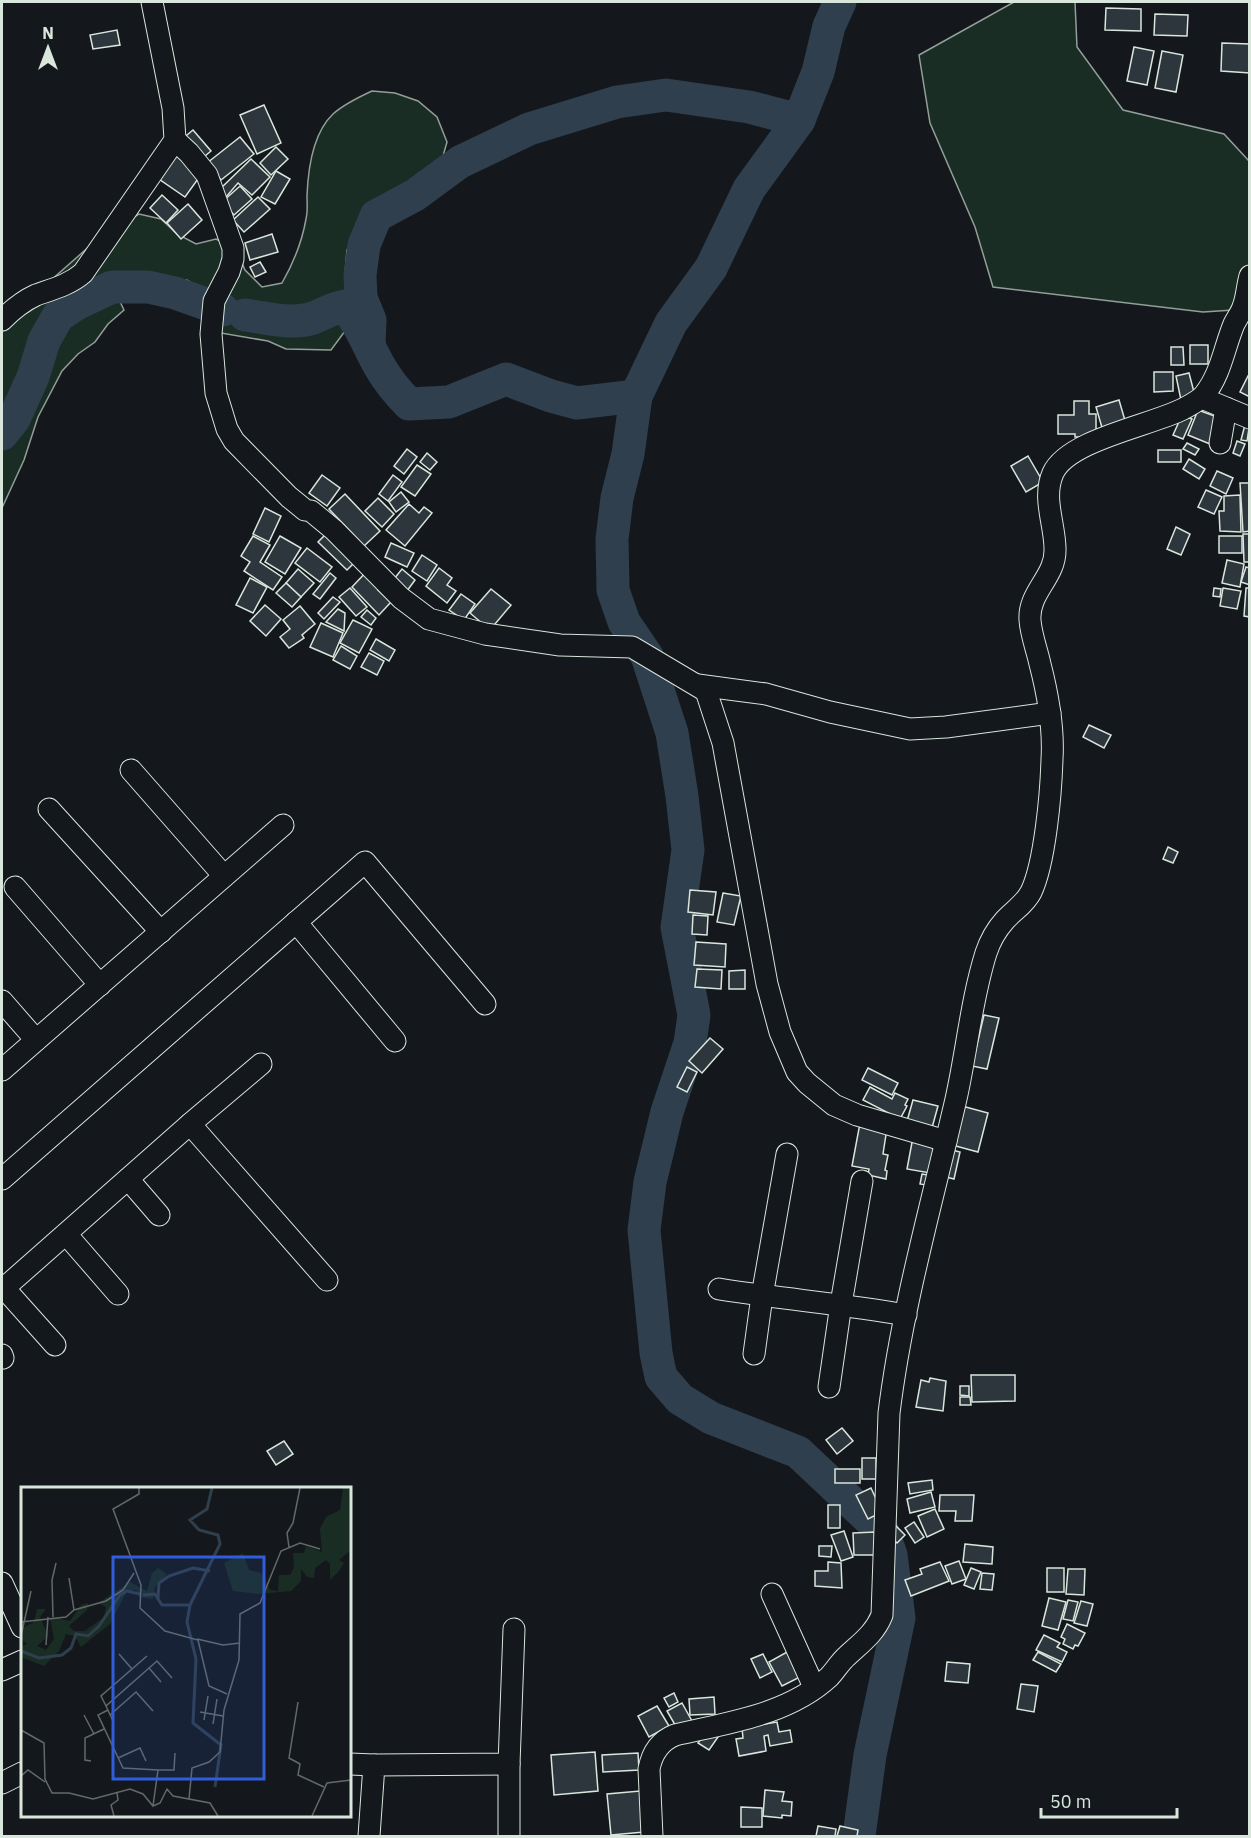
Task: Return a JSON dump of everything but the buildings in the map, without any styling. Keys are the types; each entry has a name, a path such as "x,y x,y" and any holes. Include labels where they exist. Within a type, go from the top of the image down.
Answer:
{"street":[{"path":"2,320 27,301 62,286 83,273 175,140 173,108 152,2"},
{"path":"175,140 189,153 207,176 230,238 233,259 214,301 211,334 216,393 227,429 234,441 289,497 334,530 401,598 429,619 485,634 560,645 637,649 706,691 723,743 767,984 780,1032 797,1072 834,1105 857,1115 946,1140"},
{"path":"652,1836 649,1769 651,1758 664,1739 753,1716 796,1699 828,1677 878,1626 882,1615 883,1600 890,1413 893,1382 906,1315 961,1079 975,997 987,949 994,934 1030,895 1037,877 1051,777 1052,735 1050,713 1030,620 1033,599 1052,568 1054,560 1055,549 1048,488 1059,462 1071,453 1087,445 1156,421 1202,398 1225,355 1233,325 1244,305 1250,276"},
{"path":"1202,398 1250,418"},
{"path":"1220,443 1226,408"},
{"path":"698,685 766,694 830,712 910,729 946,727 1050,713"},
{"path":"131,770 224,876"},
{"path":"49,809 161,932"},
{"path":"2,1070 282,825"},
{"path":"2,1179 365,862 485,1004"},
{"path":"15,887 100,985"},
{"path":"296,922 395,1041"},
{"path":"2,1001 36,1040"},
{"path":"55,1345 3,1289 261,1064"},
{"path":"190,1124 327,1280"},
{"path":"754,1354 787,1154"},
{"path":"128,1179 159,1215"},
{"path":"829,1387 862,1181"},
{"path":"66,1234 118,1294"},
{"path":"719,1289 841,1304 906,1315"},
{"path":"2,1583 21,1625"},
{"path":"772,1594 814,1687"},
{"path":"509,1836 508,1764 514,1629"},
{"path":"2,1670 21,1661"},
{"path":"351,1764 508,1764"},
{"path":"369,1836 374,1765"},
{"path":"2,1783 21,1774"}],"green space":[{"path":"1014,2 1075,2 1077,47 1123,110 1224,134 1249,161 1249,309 1203,312 993,287 975,227 930,123 919,55"},
{"path":"372,91 395,93 418,101 437,117 447,142 441,163 423,177 385,198 369,212 347,250 345,274 351,296 345,307 345,331 331,350 286,349 268,341 215,332 228,310 217,306 205,291 187,280 166,286 113,287 124,310 108,324 95,342 78,354 62,371 38,417 24,460 2,508 2,319 33,296 100,237 139,214 161,219 177,234 196,244 216,239 236,249 245,270 262,287 282,283 294,260 302,236 307,213 310,163 316,141 326,122 337,110"}],"waterway":[{"path":"840,2 829,26 818,72 799,120 749,189 711,268 671,323 636,396 628,454 617,498 612,539 613,590 624,622 647,656 672,733 688,850 677,927 694,1015 690,1043 667,1112 650,1182 644,1230 656,1353 661,1377 680,1399 711,1418 798,1452 883,1532 891,1555 899,1618 870,1755 859,1836"},
{"path":"369,345 370,320 361,298 360,275 364,245 376,216 415,195 460,162 529,129 617,102 666,95 749,107 799,120"},
{"path":"2,434 14,419 33,377 44,341 58,316 78,303 112,287 148,287 175,293 223,310"},
{"path":"245,315 296,321 313,318 345,306 360,328 383,372 409,404 449,402 506,379 577,403 636,396"}]}
